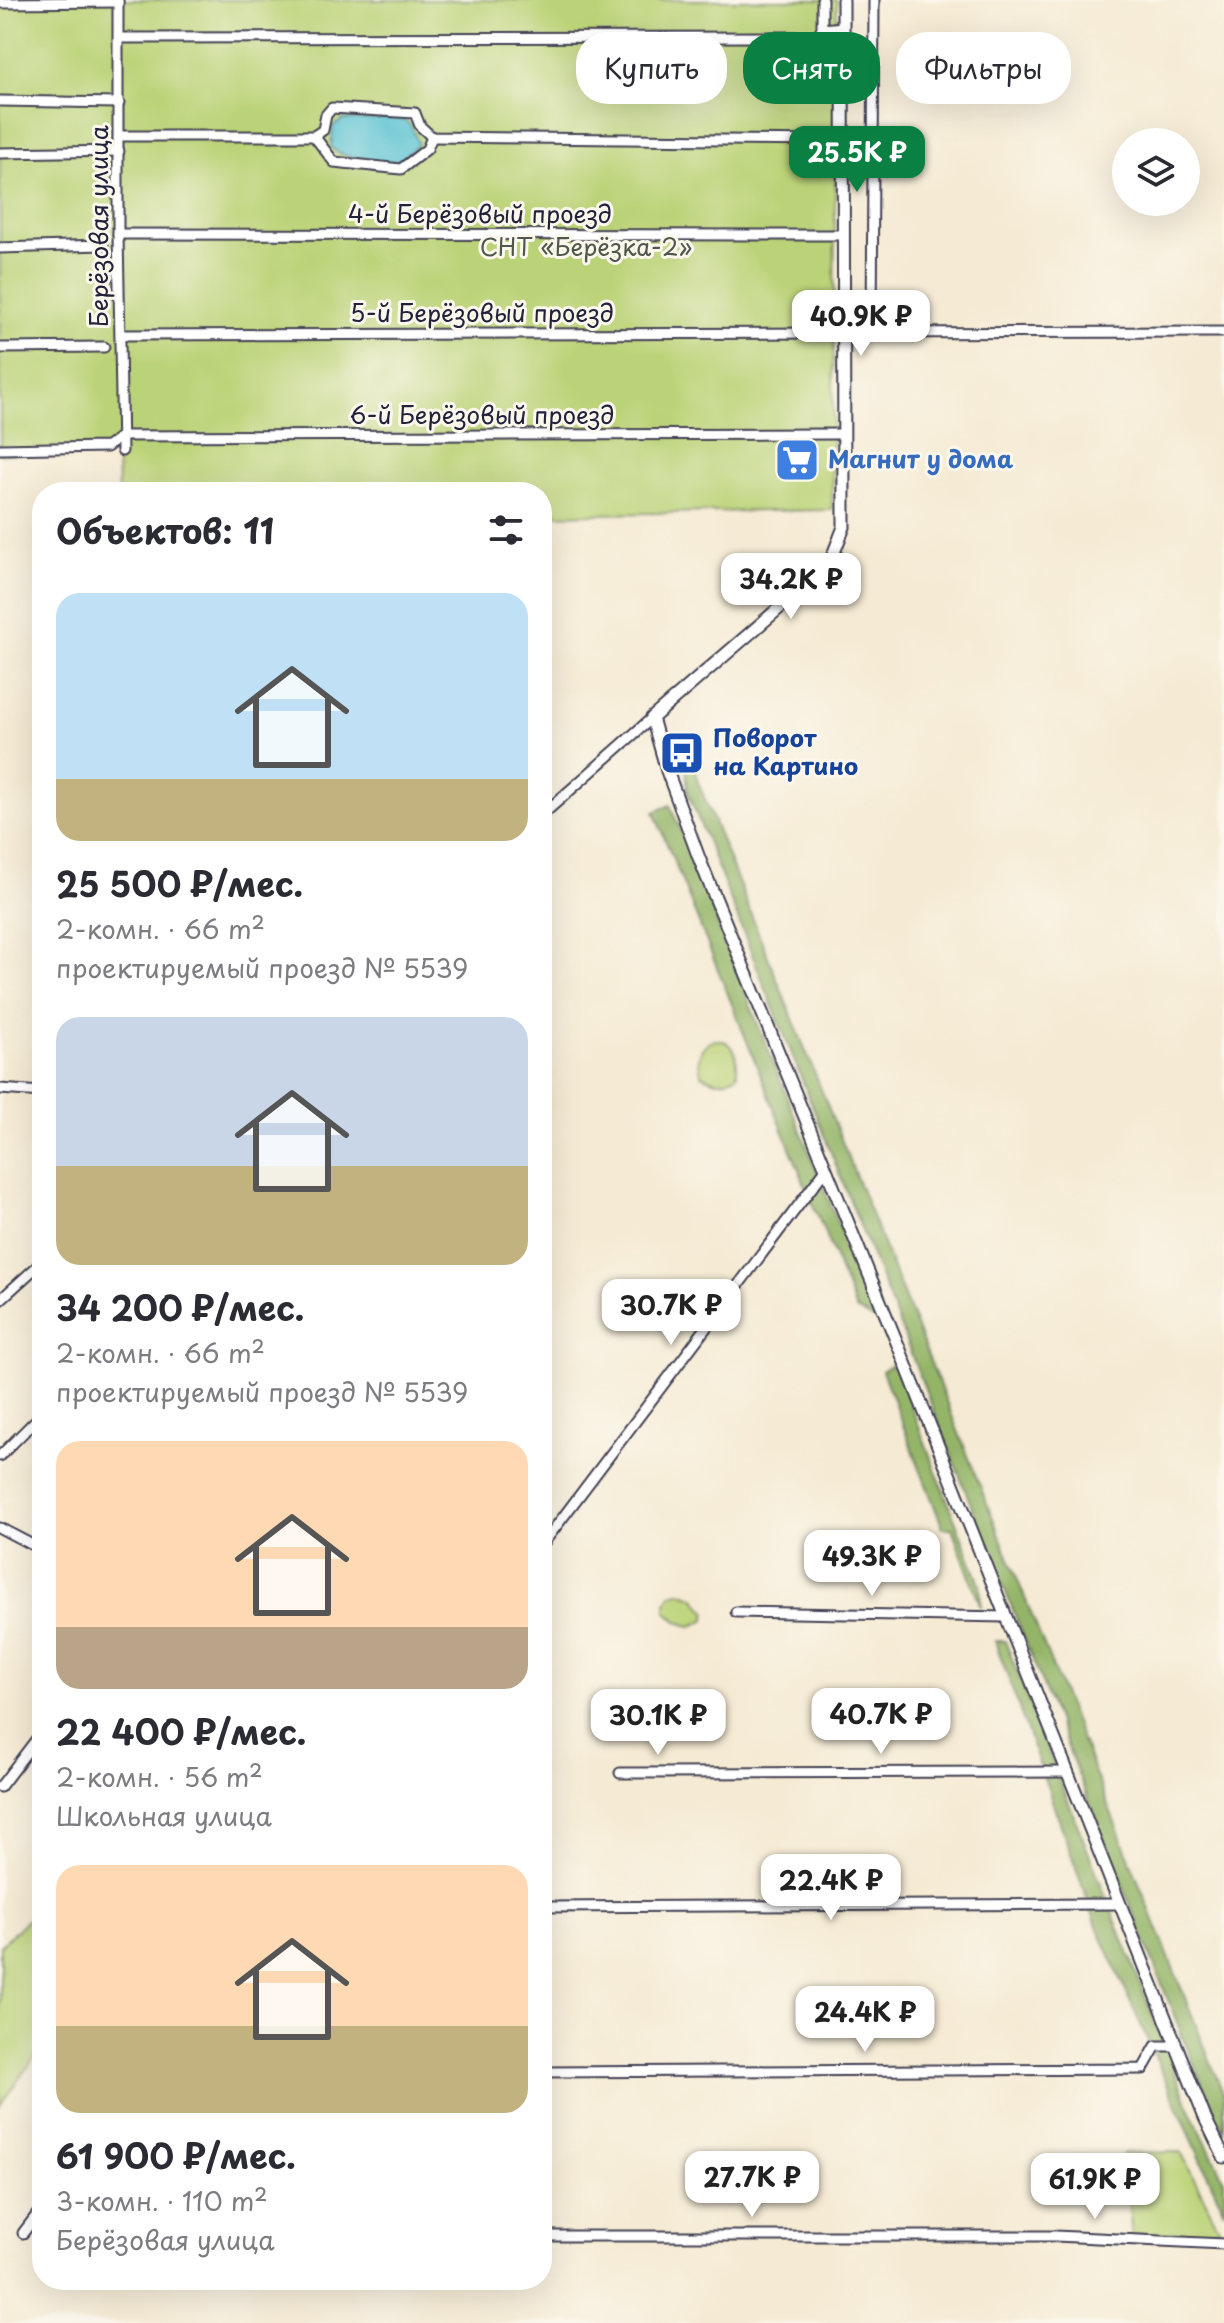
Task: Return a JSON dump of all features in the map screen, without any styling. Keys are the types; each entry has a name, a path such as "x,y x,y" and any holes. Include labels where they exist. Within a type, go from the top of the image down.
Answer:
{"street":[{"path":"119,38 815,37 822,29 822,0"},
{"path":"552,806 829,565 844,527 843,0"},
{"path":"872,332 874,0"},
{"path":"0,3 118,1"},
{"name":"Берёзовая улица","path":"118,1 122,451"},
{"path":"822,29 843,27"},
{"path":"0,101 119,103"},
{"path":"119,136 314,136 323,130 326,115 332,108 415,113 420,126 432,137 825,141 843,134"},
{"path":"314,136 334,162 401,169 427,149 432,137"},
{"path":"0,153 119,151"},
{"name":"4-й Берёзовый проезд","path":"118,234 843,235"},
{"path":"0,248 103,245"},
{"name":"5-й Берёзовый проезд","path":"121,335 1224,332"},
{"path":"0,348 104,347"},
{"name":"6-й Берёзовый проезд","path":"121,436 843,434"},
{"path":"0,449 107,447 121,436"},
{"path":"652,718 667,771 699,858 1205,2118 1224,2157"},
{"path":"0,1089 32,1091"},
{"path":"552,1532 826,1169"},
{"path":"0,1300 32,1271"},
{"path":"0,1456 32,1424"},
{"path":"0,1528 32,1545"},
{"path":"736,1612 1006,1617"},
{"path":"0,1787 32,1745"},
{"path":"620,1773 1068,1772"},
{"path":"552,1907 1120,1904"},
{"path":"552,2072 1143,2069 1156,2046 1176,2046"},
{"path":"23,2233 32,2221"},
{"path":"552,2236 1055,2236 1224,2244"}],"green space":[{"name":"СНТ «Берёзка-2»","path":"0,0 837,0 837,32 743,32 743,104 836,104 832,510 552,515 552,482 118,482 117,452 0,454"},
{"path":"692,753 698,782 1224,2095 1224,2132 1196,2070 688,793 685,758"},
{"path":"670,805 877,1321 856,1310 654,812"},
{"path":"714,1040 727,1043 734,1051 737,1075 728,1080 715,1080 702,1075 700,1054"},
{"path":"894,1363 980,1584 981,1607 952,1528 943,1528 882,1371"},
{"path":"680,1592 694,1597 707,1613 705,1620 692,1626 678,1621 666,1611 666,1603 672,1594"},
{"path":"995,1641 1005,1641 1189,2107 1224,2180 1224,2211 1098,1929"},
{"path":"32,1915 32,2061 0,2105 0,1946"},
{"path":"1181,2152 1220,2230 1132,2235 1123,2153"}],"water":[{"path":"344,119 405,121 412,128 418,144 398,160 382,162 344,155 331,147 333,126"}],"place":[{"name":"Магнит у дома","path":"797,460"},
{"name":"Поворот на Картино","path":"682,753"}]}
